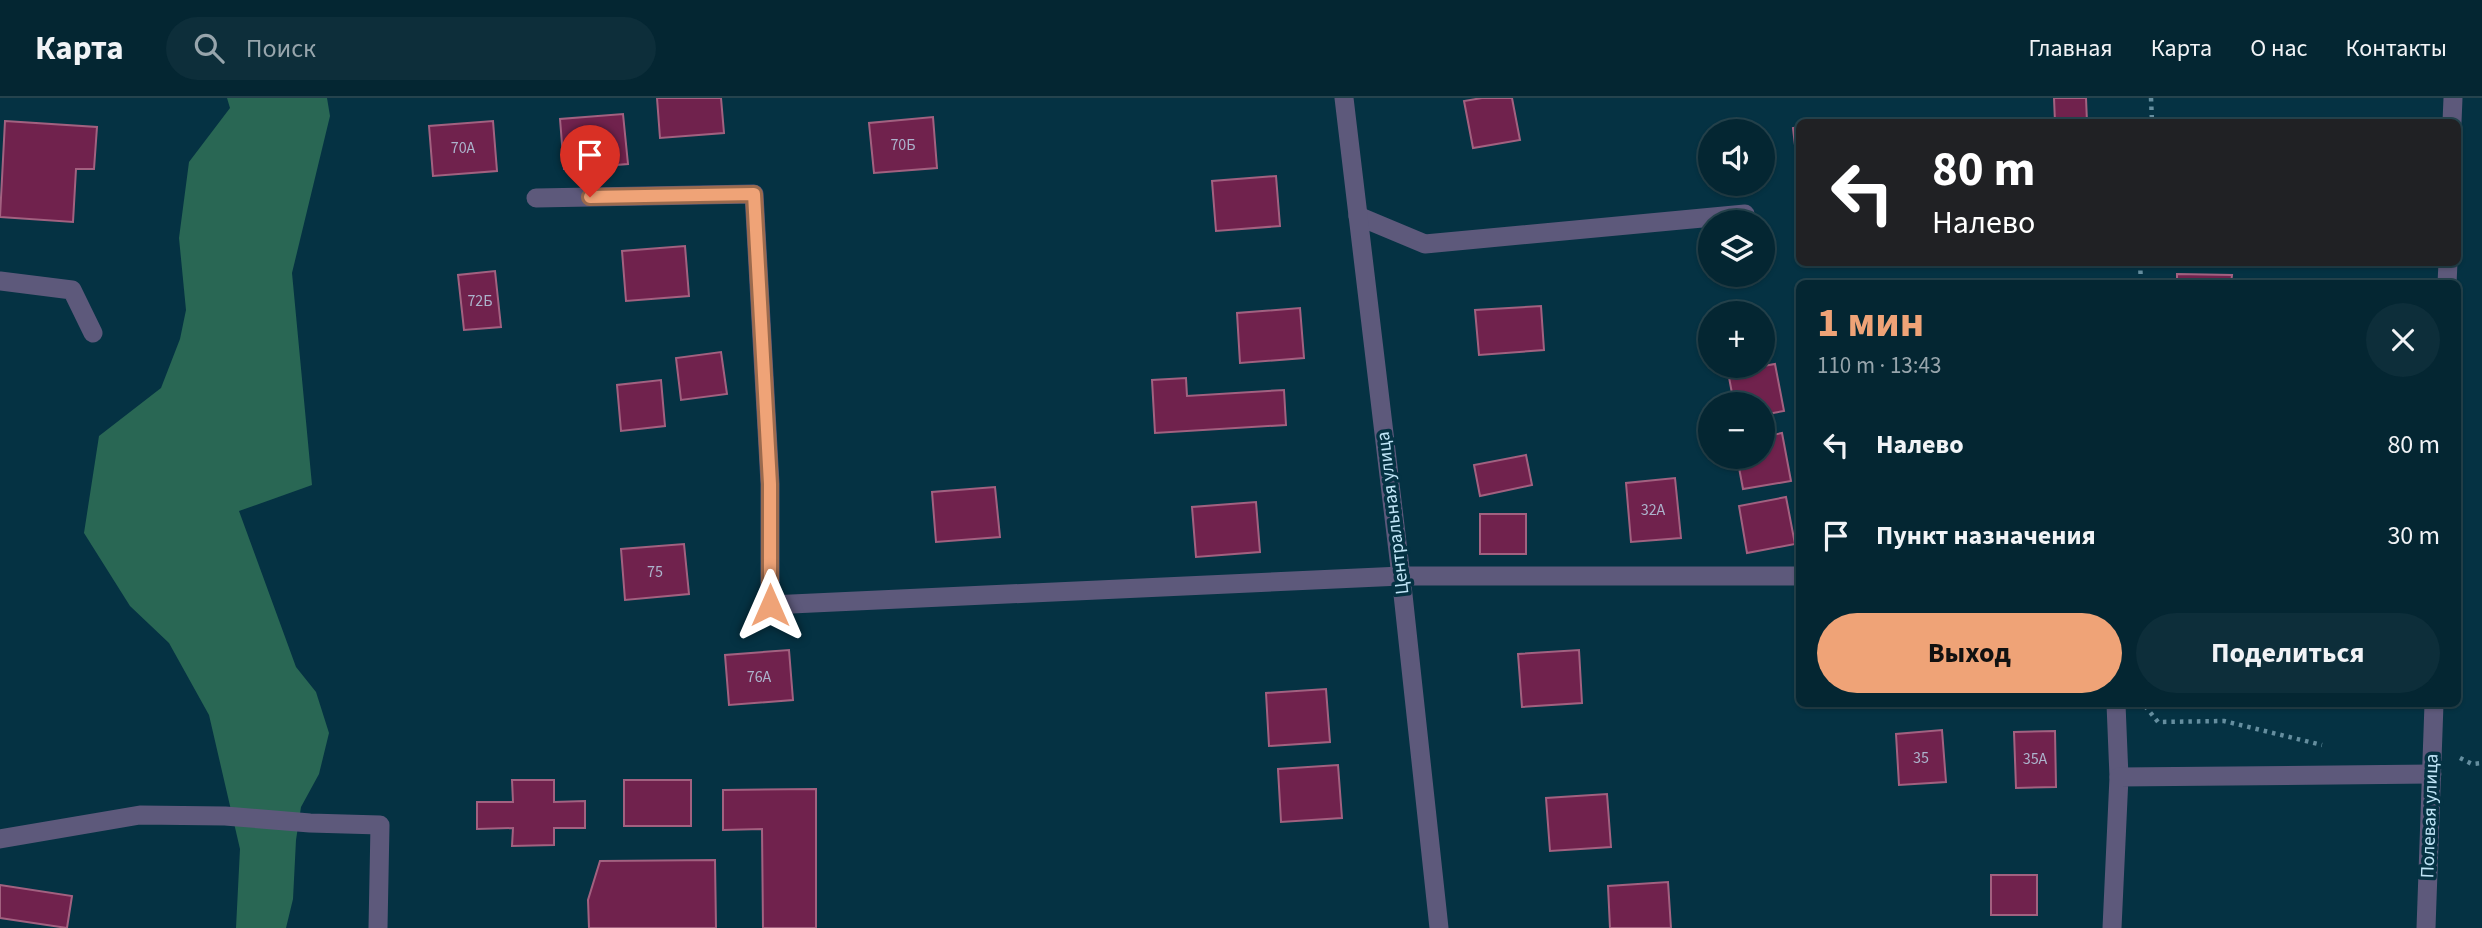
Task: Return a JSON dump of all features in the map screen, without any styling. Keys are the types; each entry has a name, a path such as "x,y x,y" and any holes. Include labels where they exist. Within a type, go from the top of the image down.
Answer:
{"street":[{"name":"Центральная улица","path":"1344,98 1401,576 1439,928"},
{"path":"2452,119 2453,98"},
{"path":"536,198 754,194 770,484 770,605 1401,576 1796,576"},
{"path":"1358,216 1425,244 1698,218"},
{"path":"0,281 72,290 93,332"},
{"path":"2112,928 2119,777 2116,707"},
{"name":"Полевая улица","path":"2426,928 2434,707"},
{"path":"2119,777 2432,774"},
{"path":"0,839 140,815 225,816 380,825 378,928"}],"path":[{"path":"2151,98 2152,119"},
{"path":"2146,707 2158,722 2224,721 2331,747"}],"shaded area":[{"path":"227,98 327,98 330,116 292,273 312,485 239,511 296,667 316,692 329,733 319,774 301,807 296,840 293,899 286,928 236,928 240,849 209,715 169,643 130,606 84,533 99,436 161,388 180,339 186,310 179,238 189,162 230,108"}],"building":[{"path":"657,98 721,98 724,133 660,138"},
{"path":"1512,98 1520,140 1473,148 1464,101"},
{"path":"2054,98 2086,98 2087,119 2055,119"},
{"path":"623,114 628,164 564,169 560,119"},
{"path":"933,117 937,168 874,173 869,123"},
{"path":"5,121 97,127 94,169 76,169 73,222 0,217"},
{"path":"493,121 497,171 433,176 429,126"},
{"path":"1793,128 1796,128 1796,154"},
{"path":"1276,176 1280,226 1216,231 1212,181"},
{"path":"685,246 689,296 626,301 622,251"},
{"path":"495,271 501,327 464,330 458,275"},
{"path":"2177,274 2232,275 2231,280 2177,280"},
{"path":"1541,306 1544,350 1479,355 1475,310"},
{"path":"1300,308 1304,358 1240,363 1237,313"},
{"path":"721,352 727,394 681,400 676,358"},
{"path":"1775,364 1784,411 1775,413 1775,392 1732,392 1729,378 1775,378"},
{"path":"1186,378 1187,396 1284,390 1286,425 1155,433 1152,380"},
{"path":"661,380 665,426 621,431 617,385"},
{"path":"1782,433 1791,481 1743,489 1739,469 1775,469 1775,434"},
{"path":"1526,455 1532,485 1480,496 1474,465"},
{"path":"1675,478 1681,538 1631,542 1626,483"},
{"path":"995,487 1000,537 936,542 932,492"},
{"path":"1786,497 1795,544 1747,553 1739,506"},
{"path":"1256,502 1260,552 1196,557 1192,507"},
{"path":"1480,514 1526,514 1526,554 1480,554"},
{"path":"684,544 689,594 625,600 621,549"},
{"path":"789,650 793,700 729,705 725,655"},
{"path":"1579,650 1582,703 1522,707 1518,654"},
{"path":"1326,689 1330,742 1269,746 1266,693"},
{"path":"1942,730 1946,782 1899,785 1896,734"},
{"path":"2055,731 2056,787 2016,788 2014,732"},
{"path":"1338,765 1342,818 1281,822 1278,769"},
{"path":"512,780 554,780 554,802 585,801 585,828 554,828 554,845 512,846 513,828 477,829 477,802 513,802"},
{"path":"624,780 691,780 691,826 624,826"},
{"path":"816,789 816,928 763,928 762,829 723,830 723,790"},
{"path":"1607,794 1611,847 1550,851 1546,798"},
{"path":"715,860 716,928 589,928 588,900 600,861"},
{"path":"1991,875 2037,875 2037,915 1991,915"},
{"path":"1668,882 1671,928 1610,928 1608,886"},
{"path":"0,885 72,896 67,928 0,918"}],"route":[{"path":"590,197 754,194 770,484 770,605"}]}
